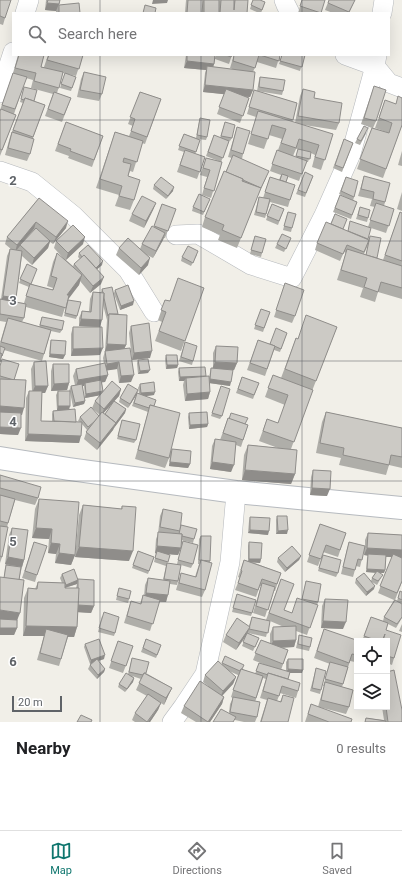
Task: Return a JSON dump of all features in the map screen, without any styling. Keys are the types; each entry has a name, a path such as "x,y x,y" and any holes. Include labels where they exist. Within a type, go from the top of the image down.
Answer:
{"street":[{"path":"25,12 30,0"},
{"path":"284,0 290,12"},
{"path":"382,12 384,0"},
{"path":"0,93 12,55"},
{"path":"350,56 376,61 389,83 402,88"},
{"path":"176,235 198,234 251,265 292,278 324,215 351,154 376,61"},
{"path":"0,171 32,182 74,216 128,270 154,312"},
{"path":"0,458 236,492 402,508"},
{"path":"0,471 235,504 402,518"},
{"path":"172,722 205,674 230,562 235,504"}],"building":[{"path":"0,0 11,0 5,18 0,16"},
{"path":"48,0 60,0 59,4 47,3"},
{"path":"188,0 203,0 202,12 187,12"},
{"path":"204,0 219,0 219,12 204,12"},
{"path":"221,0 234,0 234,10 235,0 248,0 247,12 220,12"},
{"path":"253,0 265,2 262,10 251,5"},
{"path":"302,0 325,0 321,12 300,6"},
{"path":"329,0 355,0 349,12 328,3"},
{"path":"79,3 80,12 59,12 59,5"},
{"path":"145,5 156,8 155,12 143,12"},
{"path":"19,56 44,56 41,67 63,72 59,88 34,81 36,73 15,68"},
{"path":"49,56 83,56 79,69 47,60"},
{"path":"187,56 215,56 214,64 187,61"},
{"path":"234,56 259,56 255,68 233,61"},
{"path":"263,56 280,56 279,61"},
{"path":"282,56 305,56 302,67 280,61"},
{"path":"207,66 255,72 253,90 205,85"},
{"path":"84,72 106,77 102,94 80,90"},
{"path":"13,73 27,77 15,109 2,105"},
{"path":"65,73 76,77 72,88 61,84"},
{"path":"260,77 285,80 283,91 259,87"},
{"path":"374,86 386,90 376,121 364,118"},
{"path":"24,87 37,90 34,101 25,98 24,100 21,99"},
{"path":"226,89 249,98 243,116 219,107"},
{"path":"303,89 315,92 314,98 342,103 339,123 298,116"},
{"path":"254,90 297,103 293,120 249,107"},
{"path":"54,92 71,98 64,115 48,109"},
{"path":"140,92 161,99 147,137 131,131 135,119 130,117"},
{"path":"398,96 402,98 402,125 386,169 360,159 372,128 389,133 392,123 379,118 385,100 396,104"},
{"path":"25,98 45,105 33,137 13,130"},
{"path":"1,109 16,115 2,150 0,149"},
{"path":"258,111 333,134 325,160 315,157 319,145 299,139 296,148 281,143 286,129 272,125 268,139 251,134"},
{"path":"200,118 210,120 207,137 197,135"},
{"path":"66,122 103,136 94,160 70,151 71,149 58,144"},
{"path":"225,122 235,125 232,138 221,136"},
{"path":"364,126 368,128 361,141 357,139"},
{"path":"237,127 250,131 243,154 231,150"},
{"path":"12,132 34,139 30,154 8,148"},
{"path":"115,132 143,141 137,162 124,158 123,162 131,164 128,176 140,180 134,200 119,196 122,186 100,179"},
{"path":"184,134 200,140 196,152 179,146"},
{"path":"214,135 229,141 223,158 208,152"},
{"path":"344,139 353,143 343,168 335,165"},
{"path":"298,149 311,152 310,159 296,156"},
{"path":"185,150 205,157 200,172 180,165"},
{"path":"277,150 307,161 302,174 272,164"},
{"path":"233,155 269,171 261,188 226,172"},
{"path":"206,158 222,162 214,191 204,188 210,170 203,168"},
{"path":"224,171 243,179 242,181 261,188 241,238 222,230 224,225 205,217"},
{"path":"305,172 313,176 306,193 298,190"},
{"path":"282,174 288,176 286,182 280,180"},
{"path":"364,176 390,183 385,202 373,199 374,192 361,189"},
{"path":"161,177 174,187 168,196 154,185"},
{"path":"270,177 295,185 290,200 265,192"},
{"path":"346,177 358,181 354,197 341,191"},
{"path":"199,194 210,199 204,212 193,207"},
{"path":"340,195 357,202 352,215 335,208"},
{"path":"142,196 156,203 146,221 132,214"},
{"path":"259,197 270,199 266,214 256,212"},
{"path":"39,198 68,221 56,237 36,222 17,245 7,237"},
{"path":"376,203 394,209 389,226 370,220"},
{"path":"162,204 176,209 168,231 154,226"},
{"path":"272,204 284,209 279,221 267,216"},
{"path":"360,207 370,210 368,218 358,215"},
{"path":"288,212 296,214 292,228 284,226"},
{"path":"400,212 402,213 402,261 385,255"},
{"path":"335,214 347,219 343,229 331,224"},
{"path":"350,221 371,228 368,239 348,231"},
{"path":"326,222 369,240 364,252 347,245 343,254 317,243"},
{"path":"73,225 85,237 68,253 56,241"},
{"path":"152,226 165,233 156,251 142,244"},
{"path":"36,228 50,241 34,258 20,245"},
{"path":"282,234 291,238 286,249 277,244"},
{"path":"255,236 266,239 262,253 251,250"},
{"path":"370,236 381,238 377,258 366,255"},
{"path":"128,238 150,258 141,268 119,248"},
{"path":"88,245 103,261 96,268 84,255 82,257 79,253"},
{"path":"188,246 198,251 193,263 182,257"},
{"path":"10,249 22,251 16,298 3,296"},
{"path":"347,249 402,266 402,288 381,282 378,292 364,287 367,278 341,270"},
{"path":"57,253 82,275 67,295 69,295 66,308 26,296 30,284 53,290 57,278 51,276"},
{"path":"84,255 104,277 93,286 74,264"},
{"path":"27,264 37,269 31,284 20,279"},
{"path":"178,278 204,288 185,341 159,331 166,312 161,310 165,300 170,301"},
{"path":"285,283 304,290 295,316 276,310"},
{"path":"128,285 134,301 121,306 115,290"},
{"path":"112,287 118,314 109,314 108,316 102,289"},
{"path":"93,292 104,293 102,320 81,319 82,311 91,312"},
{"path":"0,299 26,304 24,318 0,314"},
{"path":"68,300 81,302 77,316 65,313"},
{"path":"261,309 270,312 264,328 255,325"},
{"path":"109,314 127,315 126,345 107,344"},
{"path":"306,315 337,327 316,381 285,369 296,338 298,339"},
{"path":"42,317 64,321 62,330 40,325"},
{"path":"8,318 51,330 44,354 1,342"},
{"path":"149,323 152,351 134,353 131,326"},
{"path":"73,327 102,327 103,348 73,349"},
{"path":"276,328 287,333 281,349 270,344"},
{"path":"51,340 66,341 65,355 50,354"},
{"path":"258,340 275,346 267,369 250,363"},
{"path":"185,342 197,346 193,361 181,357"},
{"path":"0,346 5,348 2,356 0,353"},
{"path":"216,346 238,347 237,363 215,362"},
{"path":"130,348 134,375 121,376 119,362 107,364 105,351"},
{"path":"166,355 177,355 178,365 167,365"},
{"path":"2,359 19,364 14,380 0,376"},
{"path":"148,359 150,370 140,371 138,360"},
{"path":"46,361 48,386 35,386 34,362"},
{"path":"105,363 108,375 78,380 76,369"},
{"path":"53,364 69,364 69,383 54,384"},
{"path":"205,367 206,376 180,377 179,368"},
{"path":"211,368 233,370 231,382 210,379"},
{"path":"273,375 313,390 294,442 263,431 267,419 278,423 288,395 268,388"},
{"path":"209,376 210,392 187,394 186,378"},
{"path":"242,377 259,383 254,395 238,389"},
{"path":"0,379 26,380 24,408 0,406"},
{"path":"101,380 103,391 86,394 85,383"},
{"path":"112,381 121,389 104,409 95,401"},
{"path":"154,382 155,392 141,393 140,384"},
{"path":"82,384 85,401 75,403 71,386"},
{"path":"128,384 138,390 130,404 120,398"},
{"path":"221,386 230,389 222,416 212,413"},
{"path":"29,391 42,391 41,421 82,422 81,436 28,434"},
{"path":"58,391 70,391 70,406 58,406"},
{"path":"137,393 156,400 154,406 150,405 149,408 134,403"},
{"path":"114,401 126,409 116,423 105,414"},
{"path":"150,405 180,413 169,458 138,450"},
{"path":"91,407 99,416 88,427 80,417"},
{"path":"75,409 76,422 54,421 53,411"},
{"path":"0,412 21,413 21,428 0,427"},
{"path":"102,412 116,423 100,443 86,432"},
{"path":"207,412 208,424 190,425 189,413"},
{"path":"326,412 402,428 402,457 391,455 389,465 343,455 344,448 320,443"},
{"path":"231,413 248,418 245,424 229,419"},
{"path":"228,418 248,425 243,440 223,433"},
{"path":"122,420 140,424 136,440 118,436"},
{"path":"215,439 236,442 234,465 212,462"},
{"path":"248,445 297,450 295,474 245,470"},
{"path":"172,449 191,451 190,464 170,462"},
{"path":"313,470 331,471 330,489 312,488"},
{"path":"0,475 41,487 38,498 0,488"},
{"path":"0,495 15,499 8,523 0,521"},
{"path":"39,499 79,502 75,555 59,553 60,544 51,543 52,529 36,528"},
{"path":"83,505 122,509 122,506 136,507 133,551 79,547"},
{"path":"163,509 182,513 180,531 160,527"},
{"path":"277,516 287,516 288,530 278,531"},
{"path":"250,517 270,518 269,531 250,530"},
{"path":"320,524 346,533 340,550 326,545 321,559 309,555"},
{"path":"181,525 197,529 194,539 179,534"},
{"path":"0,526 8,527 2,557 0,556"},
{"path":"12,528 28,530 24,560 8,557"},
{"path":"158,532 182,534 181,548 157,546"},
{"path":"368,533 402,535 402,550 367,548"},
{"path":"201,536 211,536 210,561 199,560"},
{"path":"183,541 198,545 193,564 178,560"},
{"path":"34,542 47,546 37,575 25,571"},
{"path":"249,542 262,543 261,559 249,559"},
{"path":"349,542 365,546 362,560 358,559 355,570 343,567"},
{"path":"292,546 301,556 287,568 278,558"},
{"path":"138,551 154,557 149,571 133,565"},
{"path":"157,551 170,555 168,562 155,558"},
{"path":"368,554 386,555 385,570 367,569"},
{"path":"393,554 402,558 402,581 397,593 380,586"},
{"path":"323,555 341,560 338,573 319,568"},
{"path":"201,560 212,563 205,590 179,583 181,573 196,577"},
{"path":"244,560 281,573 277,584 262,579 258,590 238,583"},
{"path":"167,563 181,565 178,581 164,579"},
{"path":"6,565 21,567 19,580 4,578"},
{"path":"74,569 78,580 66,585 62,574"},
{"path":"377,571 383,575 378,581 372,578"},
{"path":"364,573 375,586 367,592 356,579"},
{"path":"0,577 24,580 20,613 0,610"},
{"path":"148,578 170,581 168,595 146,593"},
{"path":"78,579 94,580 94,606 78,605"},
{"path":"281,579 294,584 284,610 292,613 297,598 318,605 310,628 269,613"},
{"path":"306,581 321,584 318,602 302,599"},
{"path":"38,582 65,583 65,588 79,588 77,627 26,626 28,588 37,589"},
{"path":"262,583 275,587 268,610 256,606"},
{"path":"119,588 131,591 129,599 117,596"},
{"path":"400,591 402,592 402,600 398,598"},
{"path":"237,594 256,600 252,613 233,608"},
{"path":"143,595 160,600 153,624 127,616 131,601 141,604"},
{"path":"325,599 348,600 346,622 323,621"},
{"path":"395,600 402,604 402,617 397,624 384,617"},
{"path":"104,612 119,617 115,633 99,628"},
{"path":"252,617 270,621 268,633 249,629"},
{"path":"371,617 388,623 386,630 401,635 394,658 390,657 390,638 384,638 385,634 383,638 370,638 364,636"},
{"path":"237,618 250,627 239,643 226,635"},
{"path":"0,619 17,620 17,628 0,628"},
{"path":"296,626 296,640 273,641 273,627"},
{"path":"46,629 68,635 61,659 40,653"},
{"path":"324,629 354,639 354,654 352,654 349,663 317,651"},
{"path":"247,633 259,638 255,647 243,642"},
{"path":"299,635 312,638 310,647 298,644"},
{"path":"99,639 105,655 91,660 85,644"},
{"path":"146,639 161,645 157,655 143,648"},
{"path":"261,640 288,650 283,664 255,653"},
{"path":"118,641 133,646 126,666 111,661"},
{"path":"225,656 244,665 242,669 240,671 222,663"},
{"path":"132,658 149,662 146,673 143,675 129,672"},
{"path":"97,659 105,669 98,675 90,665"},
{"path":"288,659 303,659 303,670 288,669"},
{"path":"218,661 236,677 223,691 205,675"},
{"path":"330,662 348,667 343,684 325,679"},
{"path":"259,663 290,672 288,679 256,671"},
{"path":"316,668 326,671 321,690 312,688"},
{"path":"241,669 263,676 256,698 233,690"},
{"path":"394,670 402,710 402,722 388,722 386,710 390,710 390,671"},
{"path":"126,673 134,678 127,689 119,684"},
{"path":"144,673 172,688 166,698 139,683"},
{"path":"268,673 300,683 298,691 282,686 279,696 263,691"},
{"path":"200,681 224,697 208,722 184,706"},
{"path":"325,682 353,690 349,707 321,700"},
{"path":"148,694 161,703 147,722 135,713"},
{"path":"283,695 294,698 288,722 261,722 268,698 281,702"},
{"path":"233,697 260,702 257,717 230,712"},
{"path":"311,704 352,719 351,722 329,722 308,714"},
{"path":"221,709 236,717 233,722 213,722"},
{"path":"81,715 92,720 91,722 77,722"},
{"path":"366,718 386,721 386,722 365,722"}]}
